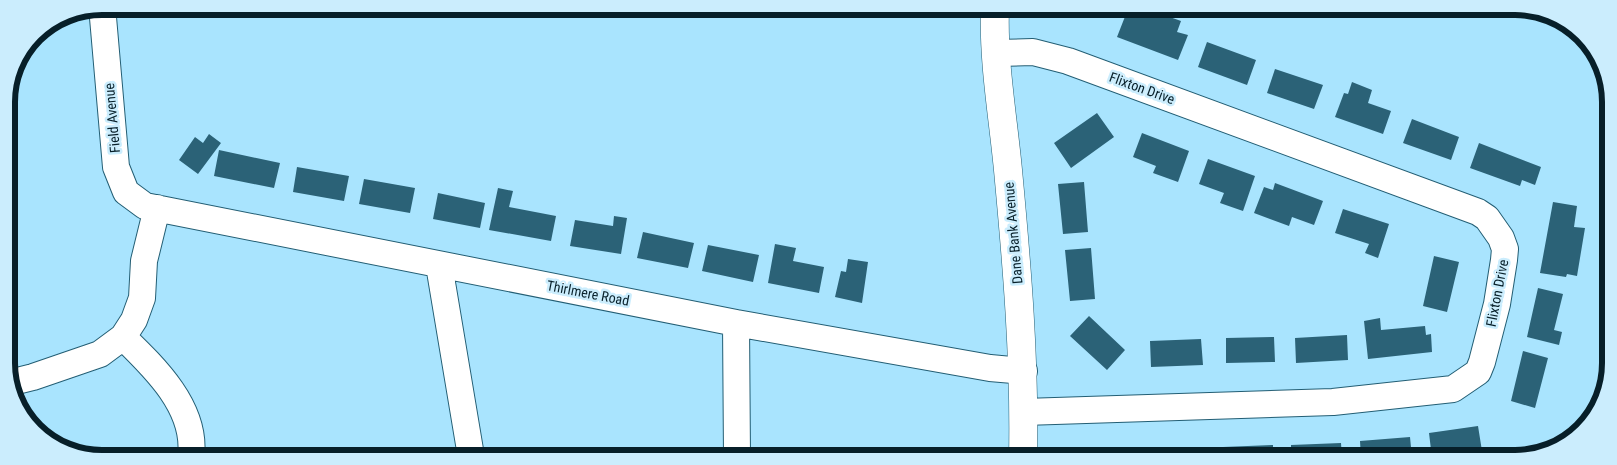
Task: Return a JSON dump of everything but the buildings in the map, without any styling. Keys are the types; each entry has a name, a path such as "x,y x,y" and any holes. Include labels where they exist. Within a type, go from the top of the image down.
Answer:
{"street":[{"name":"Field Avenue","path":"103,15 116,167 126,192 145,206 157,208"},
{"name":"Dane Bank Avenue","path":"995,15 996,53 1017,270 1024,371 1024,450"},
{"name":"Flixton Drive","path":"996,53 1033,52 1068,61 1478,212 1493,225 1505,249 1497,304 1482,362 1478,372 1453,390 1333,402 1024,412"},
{"name":"Thirlmere Road","path":"157,208 439,265 585,291 736,323 990,368 1024,371"},
{"path":"17,381 100,354 123,337 134,320 142,298 144,261 157,208"},
{"path":"439,265 469,450"},
{"path":"736,323 737,450"},
{"path":"123,337 149,362 179,403 187,420 191,435 191,450"}]}
